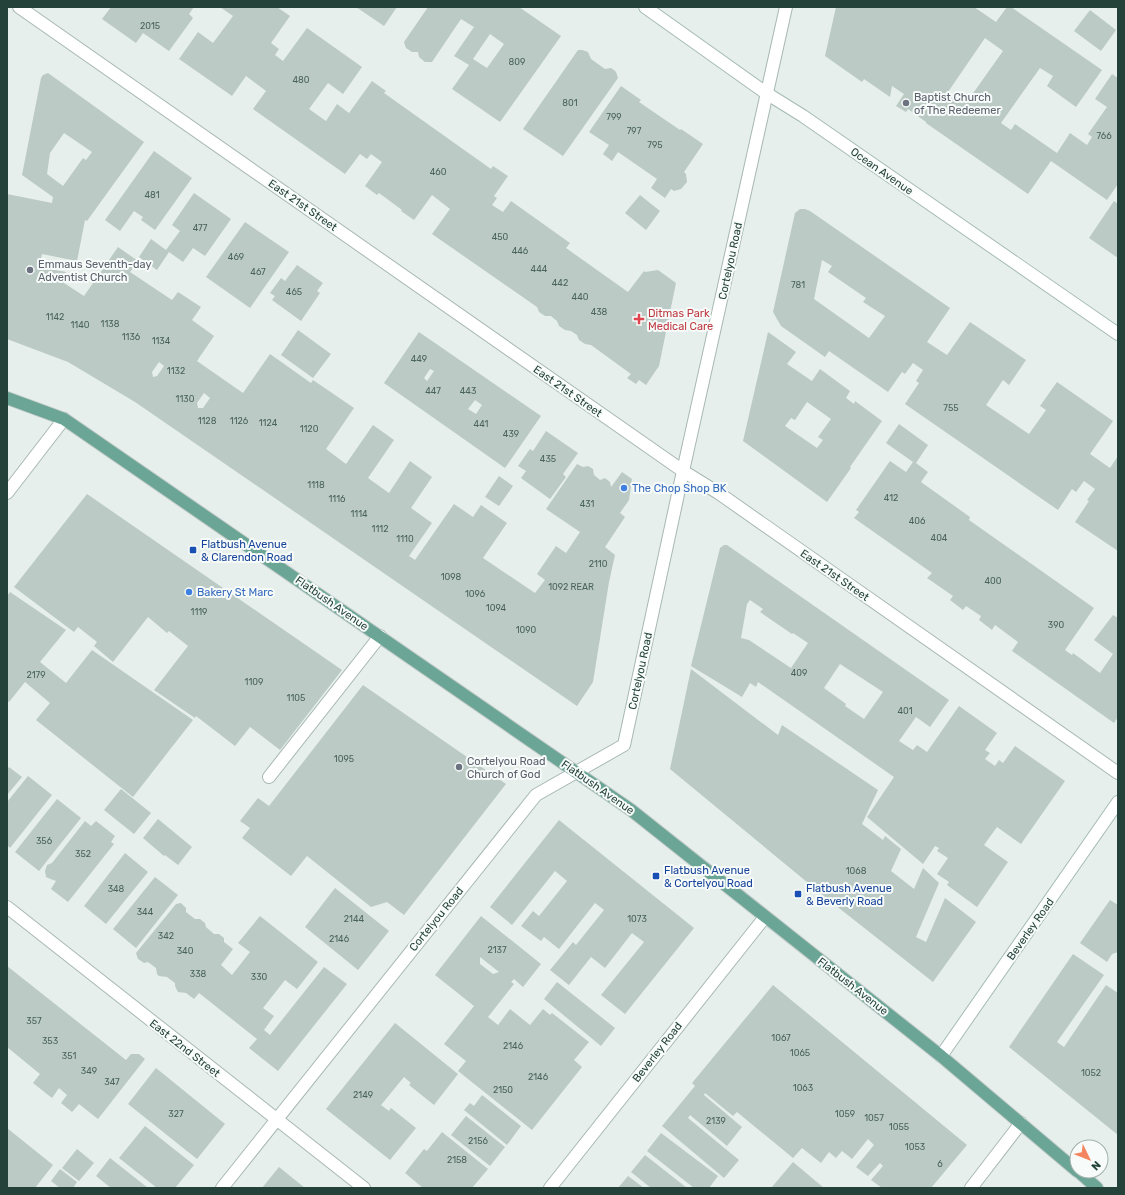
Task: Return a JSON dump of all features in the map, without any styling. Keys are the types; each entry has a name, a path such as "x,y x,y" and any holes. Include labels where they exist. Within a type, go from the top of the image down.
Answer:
{"main road":[{"name":"Flatbush Avenue","path":"7,398 64,419 632,810 941,1056 1069,1164"},
{"name":"Flatbush Avenue","path":"1087,1179 1098,1188"}],"street":[{"name":"East 21st Street","path":"19,7 683,471 720,494 1118,773"},
{"name":"Ocean Avenue","path":"645,7 766,93 804,116 1118,334"},
{"name":"Cortelyou Road","path":"222,1188 536,794 624,745 786,7"},
{"path":"7,493 64,419"},
{"path":"269,777 380,636"},
{"name":"Beverley Road","path":"941,1056 1118,802"},
{"name":"East 22nd Street","path":"7,907 364,1188"},
{"name":"Beverley Road","path":"550,1188 765,917"},
{"path":"971,1188 1022,1123"}],"building":[{"path":"111,7 194,7 189,14 193,18 169,51 143,33 136,43 102,19"},
{"path":"220,7 277,7 290,16 271,43 279,49 275,55 283,61 307,28 362,67 343,94 328,83 309,109 326,121 337,104 349,113 372,81 386,91 384,93 491,169 493,166 508,176 494,196 497,198 492,205 503,212 511,201 570,243 566,248 628,292 644,271 658,270 676,283 659,366 646,385 639,380 636,384 627,378 631,374 591,345 585,344 579,340 577,335 571,331 565,330 559,326 557,321 551,316 545,316 539,312 537,307 432,234 450,209 432,195 414,220 379,193 377,195 365,186 382,162 371,154 367,159 360,154 345,174 253,109 266,91 246,76 232,96 179,59 198,32 213,43 233,16"},
{"path":"356,7 397,7 384,26"},
{"path":"428,7 519,7 561,36 500,122 452,89 469,65 454,56 474,27 461,19 432,62 425,62 419,57 418,52 412,52 406,48 404,42","holes":["490,34 504,44 487,68 473,59"]},
{"path":"836,7 974,7 996,22 1007,7 1011,7 1102,70 1076,107 1047,86 1053,76 1040,68 1001,123 1011,130 1015,124 1057,153 1070,133 1087,145 1092,137 1088,134 1107,107 1095,99 1112,74 1118,78 1118,184 1107,200 1051,161 1028,194 908,109 906,112 896,106 904,94 892,86 890,97 864,79 862,82 825,56","holes":["985,38 1003,51 969,99 961,101 948,92"]},
{"path":"1090,10 1116,30 1101,51 1074,31"},
{"path":"578,50 588,52 591,59 605,69 611,68 614,70 618,78 563,156 523,129"},
{"path":"48,73 144,142 87,221 85,220 77,261 42,254 39,267 66,272 64,283 84,296 118,247 138,261 130,272 172,300 178,292 201,307 192,320 214,336 197,361 243,393 270,354 311,383 313,380 354,408 326,449 346,464 373,425 394,440 368,478 389,493 410,461 432,477 411,508 432,523 409,556 415,560 454,504 473,517 481,505 507,523 483,558 535,593 545,580 537,574 556,546 566,553 580,532 546,509 577,464 583,467 588,466 593,469 594,475 600,480 605,478 610,482 611,487 622,472 632,479 629,500 620,513 625,517 605,547 615,555 609,582 593,682 577,706 135,402 68,362 7,339 7,194 52,203 53,197 22,175 41,78 43,75","holes":["64,133 92,152 86,160 83,158 63,186 47,174 50,153","159,362 164,366 157,376 153,377 152,372","204,393 210,398 203,408 198,408 197,403"]},
{"path":"621,86 641,100 639,102 703,144 684,172 686,174 687,182 681,189 674,191 671,189 665,198 651,188 657,179 618,152 612,161 603,154 609,145 589,132"},
{"path":"154,151 192,178 155,230 141,220 143,217 134,211 120,231 105,220"},
{"path":"194,193 231,219 205,256 193,248 183,262 169,252 157,270 139,257 151,239 166,250 180,231 172,225"},
{"path":"640,195 660,211 646,230 625,213"},
{"path":"1114,201 1118,204 1118,258 1089,238"},
{"path":"800,209 810,211 950,308 927,342 947,355 970,322 1026,360 1009,385 1003,380 986,405 1029,434 1046,410 1040,406 1057,382 1113,421 1090,454 1110,468 1118,456 1118,551 1075,522 1095,489 1084,481 1076,492 1072,489 1058,510 905,404 919,383 916,381 923,370 913,363 905,374 902,372 888,392 829,351 825,357 781,326 773,312 795,213","holes":["822,260 832,266 828,272 866,298 863,302 885,316 869,338 814,299"]},
{"path":"245,222 289,252 250,308 206,277"},
{"path":"297,265 323,283 317,291 320,293 301,321 272,300 275,296 270,293 281,278 285,281"},
{"path":"298,330 331,354 313,378 281,355"},
{"path":"419,332 541,416 505,468 384,383","holes":["430,369 434,371 427,381 424,378","475,400 482,405 476,414 468,409"]},
{"path":"768,332 796,352 787,364 812,381 820,369 850,391 846,398 854,404 855,401 882,421 827,502 743,441","holes":["807,402 831,419 818,437 823,440 817,448 785,426 791,418 795,420"]},
{"path":"899,424 928,445 916,463 928,472 921,482 970,517 969,520 1094,608 1065,650 1072,655 1073,653 1100,673 1113,654 1094,640 1113,615 1118,618 1118,717 1114,723 1012,651 1018,642 995,625 992,630 979,620 981,616 966,606 963,610 950,600 953,596 927,578 932,573 854,518 859,512 856,510 890,461 906,472 913,462 886,443"},
{"path":"546,431 578,453 563,474 566,477 550,499 521,478 526,471 518,466 530,449 533,451"},
{"path":"499,476 513,486 499,506 485,497"},
{"path":"87,494 342,670 280,750 250,727 235,746 196,716 195,718 154,690 188,646 169,631 167,633 148,617 113,662 94,646 97,642 78,627 74,632 14,587"},
{"path":"727,545 949,700 930,727 916,717 899,741 913,750 917,745 927,752 959,706 997,733 985,750 990,753 985,759 995,766 999,760 1003,763 1015,746 1065,781 1021,844 997,827 984,845 1008,862 977,907 947,885 949,882 937,874 948,858 937,851 939,848 935,846 923,864 867,817 894,777 758,682 756,687 750,683 742,697 691,666 720,548","holes":["750,600 763,609 760,612 808,643 791,668 749,640 741,638 747,604","840,664 883,692 864,719 845,706 846,704 824,688"]},
{"path":"10,592 66,630 40,662 66,683 92,650 193,720 133,797 36,720 50,703 25,682 9,702 7,701 7,596"},
{"path":"691,669 778,735 782,725 878,790 862,824 883,840 885,836 901,849 891,871 914,889 923,868 939,883 916,937 926,942 945,898 976,922 933,982 830,901 670,769"},
{"path":"363,685 506,784 404,915 387,902 371,907 307,856 291,876 242,838 250,828 240,821 258,798 269,806"},
{"path":"9,767 22,777 7,795 7,770"},
{"path":"28,776 52,795 10,848 7,845 7,802"},
{"path":"121,789 151,813 134,834 104,810"},
{"path":"57,799 81,818 39,871 15,852"},
{"path":"158,819 192,847 178,865 165,855 164,856 143,838"},
{"path":"559,820 694,928 625,1014 601,995 644,942 632,933 605,968 591,957 569,985 550,970 573,942 576,945 604,910 595,903 559,949 544,937 541,941 521,926 533,911 539,916 567,881 555,871 512,925 490,907"},
{"path":"85,821 91,826 96,821 115,836 111,842 114,844 68,902 51,889 56,881 46,877 45,871 47,865 52,863"},
{"path":"125,853 148,872 106,924 84,906"},
{"path":"155,877 178,895 136,948 113,929"},
{"path":"335,888 389,931 358,970 305,927"},
{"path":"1110,900 1118,905 1118,952 1112,954 1107,962 1080,943"},
{"path":"181,903 186,908 186,912 195,919 200,919 214,934 219,934 224,938 224,942 233,949 221,965 232,975 250,952 238,943 260,916 318,962 297,989 285,980 263,1008 274,1016 264,1030 270,1035 324,967 347,984 278,1071 249,1048 257,1039 199,993 194,999 186,993 178,992 175,983 167,977 159,976 156,968 148,962 144,963 138,959 136,953 176,904"},
{"path":"481,916 541,964 523,987 514,979 511,982 514,984 488,1017 498,1025 510,1009 530,1025 543,1009 550,1015 552,1013 589,1042 574,1060 582,1067 532,1130 458,1071 466,1061 444,1044 474,1006 435,975","holes":["480,957 499,972 493,974 480,964"]},
{"path":"1073,954 1104,975 1057,1042 1064,1047 1106,985 1118,993 1118,1135 1009,1047"},
{"path":"7,966 126,1060 131,1054 139,1054 145,1059 98,1119 79,1104 72,1112 61,1103 67,1095 59,1088 52,1098 33,1083 40,1074 7,1047"},
{"path":"557,982 615,1028 601,1046 544,999"},
{"path":"773,985 967,1145 931,1188 882,1188 871,1180 883,1166 880,1163 868,1176 856,1167 874,1145 868,1139 852,1159 842,1151 836,1158 829,1152 821,1163 802,1148 793,1158 737,1112 733,1116 705,1093 704,1095 742,1127 727,1146 690,1115 688,1118 739,1160 724,1178 662,1126 695,1086 692,1083"},
{"path":"395,1023 458,1074 434,1105 409,1085 411,1083 404,1077 381,1105 389,1111 391,1108 416,1128 390,1160 326,1109"},
{"path":"156,1068 225,1124 197,1159 128,1104"},
{"path":"482,1095 521,1126 507,1145 464,1110 470,1103 474,1106"},
{"path":"466,1116 505,1147 490,1166 451,1135"},
{"path":"145,1126 194,1165 175,1188 157,1188 119,1158"},
{"path":"7,1128 53,1165 35,1188 7,1188"},
{"path":"442,1132 488,1169 472,1188 423,1188 405,1173 424,1149 427,1151"},
{"path":"661,1133 718,1176 709,1188 694,1188 647,1151"},
{"path":"77,1149 94,1163 79,1181 62,1168"},
{"path":"645,1155 687,1188 651,1188 631,1172"},
{"path":"110,1158 148,1188 111,1188 96,1176"},
{"path":"793,1162 824,1188 772,1187"},
{"path":"279,1167 305,1188 262,1188"},
{"path":"60,1169 77,1182 73,1188 60,1188 51,1181"},
{"path":"628,1176 644,1188 618,1188"}],"place":[{"name":"Baptist Church of The Redeemer","path":"906,103"},
{"name":"Emmaus Seventh-day Adventist Church","path":"30,270"},
{"name":"Ditmas Park Medical Care","path":"639,319"},
{"name":"The Chop Shop BK","path":"624,488"},
{"name":"Flatbush Avenue & Clarendon Road","path":"193,550"},
{"name":"Bakery St Marc","path":"189,592"},
{"name":"Cortelyou Road Church of God","path":"459,767"},
{"name":"Flatbush Avenue & Cortelyou Road","path":"656,876"},
{"name":"Flatbush Avenue & Beverly Road","path":"798,894"}]}
